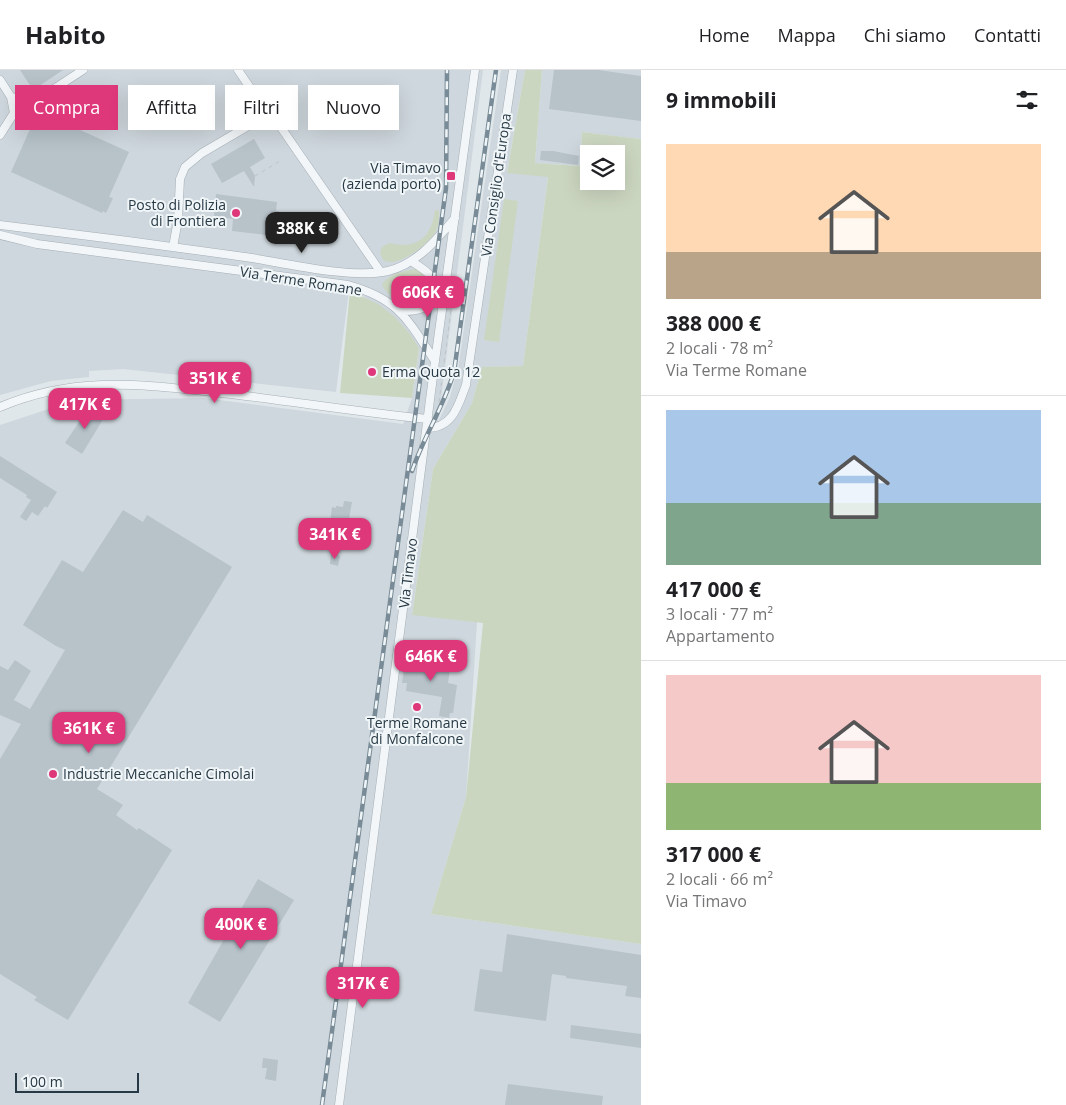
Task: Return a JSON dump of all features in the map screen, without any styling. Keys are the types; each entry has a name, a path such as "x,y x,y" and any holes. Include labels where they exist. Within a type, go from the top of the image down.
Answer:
{"street":[{"path":"11,97 25,101 40,98 83,70"},
{"path":"238,70 248,85"},
{"name":"Via Timavo","path":"339,1105 444,292 475,70"},
{"name":"Via Consiglio d'Europa","path":"427,428 436,428 449,421 466,385 513,70"},
{"path":"0,80 11,97 14,113 0,135"},
{"name":"Via Terme Romane","path":"174,247 178,220 180,179 185,167 202,153 260,119 271,120 280,126 380,271"},
{"name":"Via Terme Romane","path":"0,226 139,242 328,270 364,273 388,271 411,261 431,245 454,218"},
{"name":"Via Terme Romane","path":"0,235 37,244 348,285 381,296 400,311 435,361"},
{"path":"400,311 416,312 430,304 444,292 430,274 411,261"},
{"path":"0,407 46,391 78,386 112,384 230,394 428,419"}],"path":[{"path":"255,176 280,161"}],"shaded area":[{"path":"0,70 483,70 438,422 450,397 459,363 501,70 525,70 507,172 548,176 523,366 482,367 472,403 433,469 412,614 477,622 466,797 431,914 641,944 641,1105 0,1105 0,425 76,400 204,398 403,424 412,398 419,348 363,296 349,290 336,392 123,369 89,371 89,377 51,381 0,395"},
{"path":"542,70 641,70 641,139 582,132 580,166 535,163"}],"green space":[{"path":"525,70 542,70 535,163 580,166 580,190 625,190 625,145 581,145 582,132 641,139 641,944 431,914 466,797 483,623 412,615 433,469 472,403 482,367 523,366 548,177 507,173"},
{"path":"504,199 518,201 499,342 484,340"},
{"path":"435,210 439,211 438,227 428,241 403,259 391,262 383,260 380,253 382,247 390,243 408,245 422,239 430,228"},
{"path":"416,269 428,279 427,294 418,306 406,307 389,294 382,285 392,276"},
{"path":"350,291 378,304 395,317 419,348 412,398 340,393"}],"building":[{"path":"20,70 63,70 40,85 30,85"},
{"path":"554,70 598,70 641,76 641,121 549,109"},
{"path":"30,130 80,130 129,152 109,197 113,198 106,213 103,211 102,213 11,172"},
{"path":"254,139 265,158 250,167 255,176 254,187 244,171 222,183 211,164"},
{"path":"541,151 553,151 579,156 578,165 540,160"},
{"path":"216,194 277,202 276,211 279,211 279,214 312,218 310,240 232,231 233,219 214,216"},
{"path":"89,407 105,416 82,454 65,443"},
{"path":"0,456 57,492 47,508 45,506 38,516 32,512 26,521 20,517 31,500 26,497 27,495 0,478"},
{"path":"344,501 352,502 349,519 347,522 338,520 337,524 330,523 332,507 343,507"},
{"name":"Industrie Meccaniche Cimolai","path":"123,510 143,522 147,515 232,567 97,789 123,805 116,815 137,830 139,828 172,850 68,1020 34,1000 37,997 0,974 0,759 21,724 0,715 0,666 8,670 15,660 31,671 14,700 30,709 65,650 23,625 62,560 83,572"},
{"path":"331,554 340,556 338,566 330,564"},
{"path":"410,657 451,662 448,683 457,685 453,713 450,713 449,718 439,716 442,697 406,691 407,683 402,683 405,662 410,663"},
{"path":"258,879 294,900 220,1022 188,1003"},
{"path":"507,934 641,955 641,998 625,996 627,986 566,978 566,976 552,974 546,1021 474,1011 480,969 502,972"},
{"path":"571,1025 641,1034 641,1048 570,1038"},
{"path":"263,1058 278,1060 276,1081 265,1079 267,1068 262,1068"},
{"path":"508,1084 603,1096 602,1105 505,1105"}],"railway":[{"path":"322,1105 446,188 447,70"},
{"path":"412,471 454,372 496,70"}],"place":[{"name":"Via Timavo (azienda porto)","path":"451,176"},
{"name":"Posto di Polizia di Frontiera","path":"236,213"},
{"name":"Erma Quota 12","path":"372,372"},
{"name":"Terme Romane di Monfalcone","path":"417,707"},
{"name":"Industrie Meccaniche Cimolai","path":"53,774"}]}
